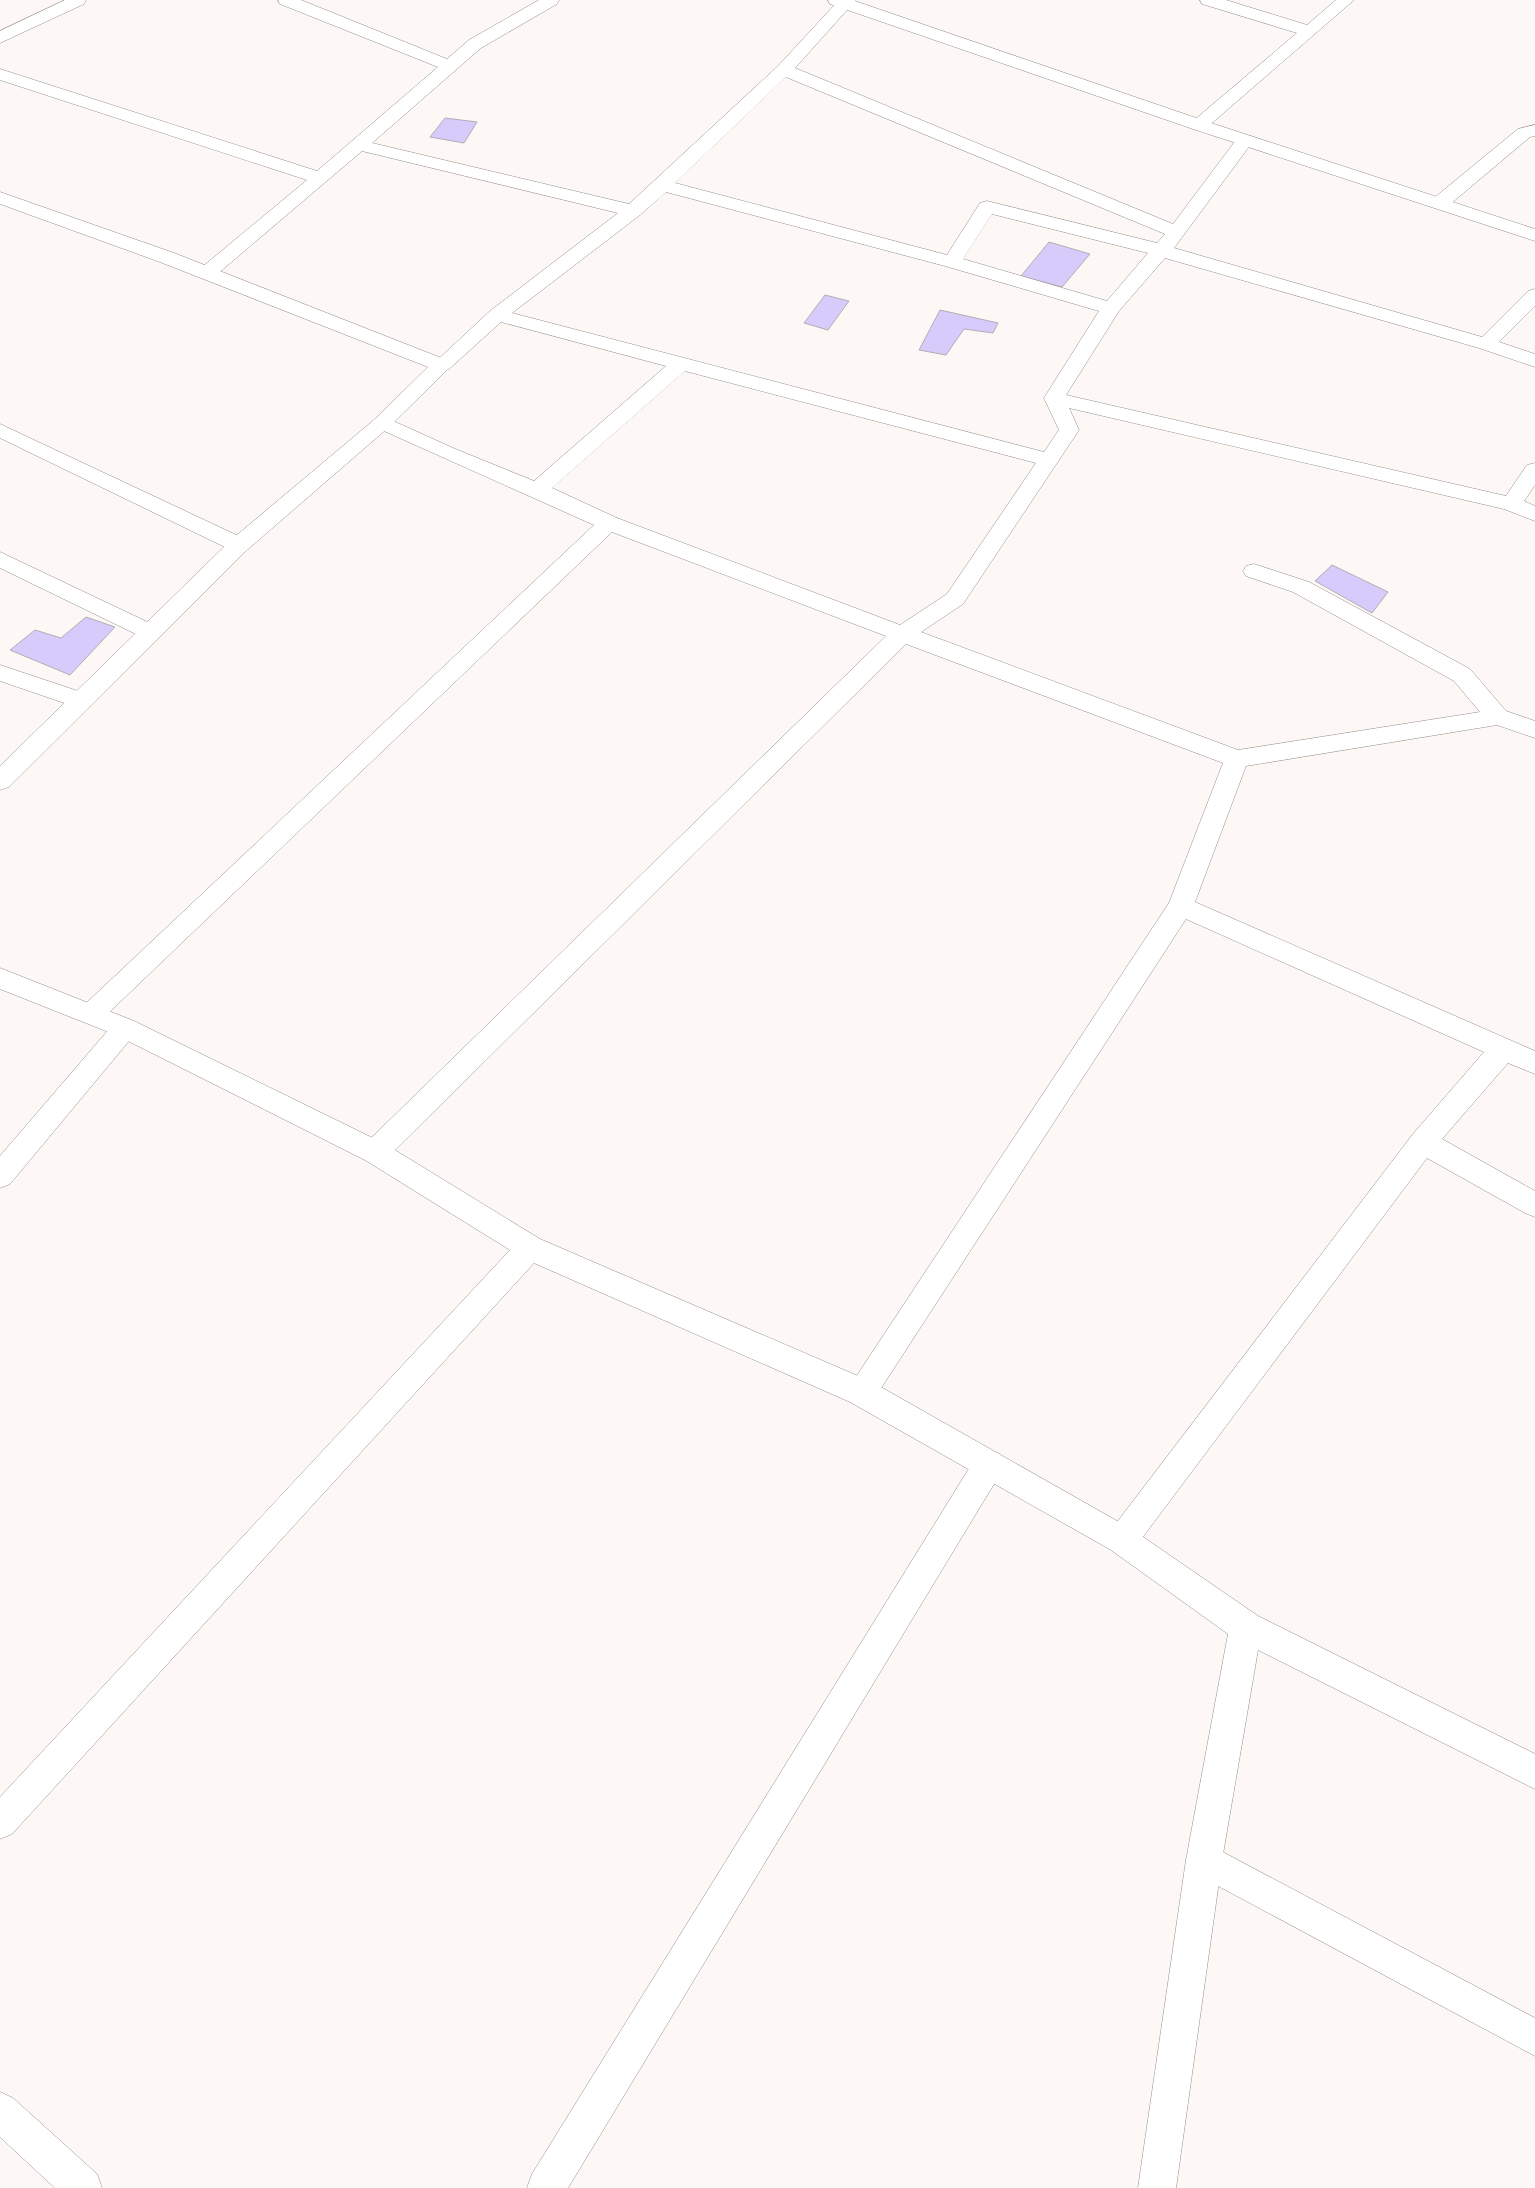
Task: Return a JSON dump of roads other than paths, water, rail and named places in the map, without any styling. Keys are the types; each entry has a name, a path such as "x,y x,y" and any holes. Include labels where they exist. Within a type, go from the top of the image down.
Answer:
{"street":[{"path":"0,38 78,0"},
{"path":"286,0 450,66"},
{"path":"208,272 475,44 551,0"},
{"path":"1208,0 1310,31"},
{"path":"1199,125 1346,0"},
{"path":"0,781 79,700 239,545 382,423 497,315 633,211 662,185 784,70 843,1 1199,125 1441,202 1535,235"},
{"path":"784,70 1177,232"},
{"path":"0,74 320,178"},
{"path":"1441,202 1524,133 1535,130"},
{"path":"1054,398 1111,308 1177,232 1245,140"},
{"path":"358,145 633,211"},
{"path":"662,185 952,262 1111,308"},
{"path":"0,198 89,228 208,272 442,365"},
{"path":"952,262 987,207 1160,250 1486,344 1535,361"},
{"path":"1486,344 1535,295"},
{"path":"497,315 1049,460"},
{"path":"537,490 681,363"},
{"path":"375,1152 902,634 955,599 1069,430 1054,398"},
{"path":"1054,398 1511,504 1535,514"},
{"path":"382,423 446,453 537,490 609,523 1237,759 1498,717 1535,730"},
{"path":"0,430 239,545"},
{"path":"1511,504 1535,470"},
{"path":"91,1014 609,523"},
{"path":"0,559 150,632"},
{"path":"1254,571 1301,587 1462,675 1498,717"},
{"path":"0,673 79,700"},
{"path":"861,1392 1180,906 1237,759"},
{"path":"1180,906 1535,1063"},
{"path":"0,978 125,1028 375,1152 530,1248 861,1392 1122,1540 1246,1627 1535,1772"},
{"path":"0,1176 125,1028"},
{"path":"1122,1540 1423,1142 1504,1048"},
{"path":"1423,1142 1535,1205"},
{"path":"0,1822 530,1248"},
{"path":"546,2188 990,1464"},
{"path":"1157,2188 1204,1860 1246,1627"},
{"path":"1204,1860 1535,2038"},
{"path":"0,2111 83,2188"}]}
